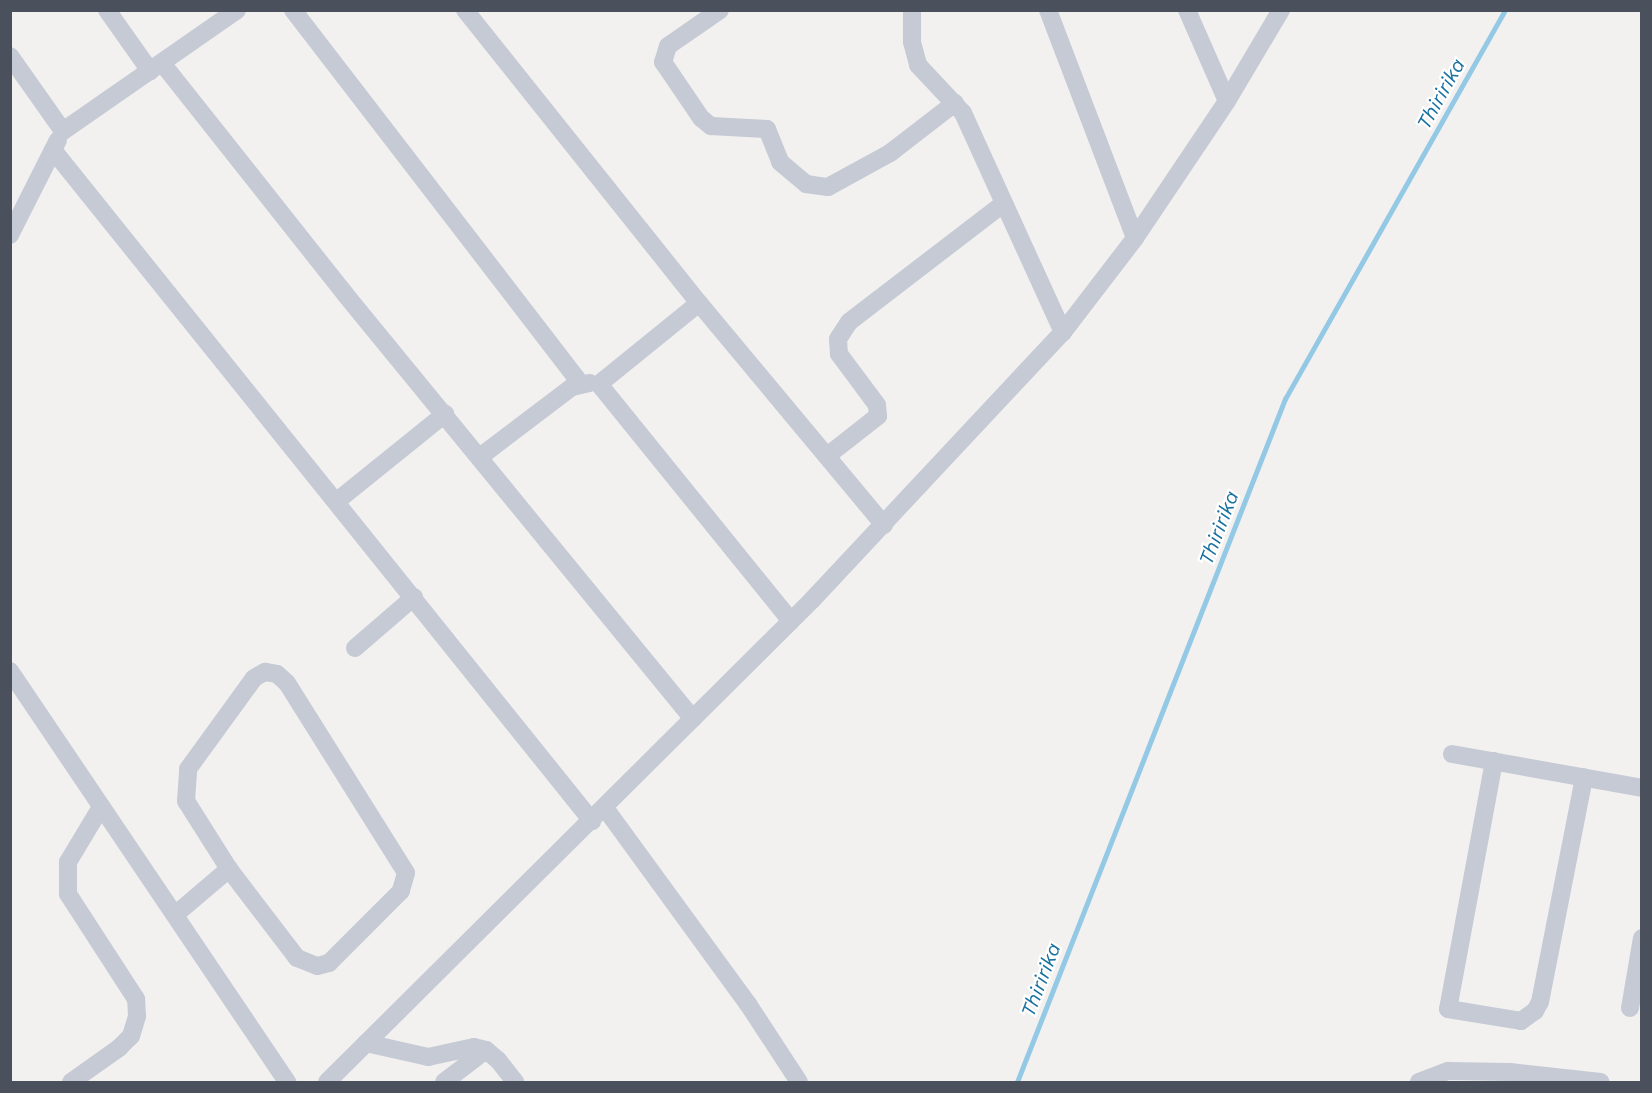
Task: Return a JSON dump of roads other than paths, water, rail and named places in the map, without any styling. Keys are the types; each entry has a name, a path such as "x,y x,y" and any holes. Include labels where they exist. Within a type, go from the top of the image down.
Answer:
{"street":[{"path":"107,10 481,456 693,719"},
{"path":"10,235 63,131 237,10"},
{"path":"293,10 580,383"},
{"path":"465,10 699,303 884,525"},
{"path":"720,10 668,46 663,62 701,118 711,126 767,129 780,162 806,184 828,187 890,153 955,103"},
{"path":"912,10 912,42 918,65 963,113 1063,332"},
{"path":"1048,10 1135,238"},
{"path":"1187,10 1227,101"},
{"path":"327,1083 791,621 884,525 1063,332 1135,238 1227,101 1281,10"},
{"path":"10,56 63,131"},
{"path":"53,150 414,597 598,814 748,1004 800,1083"},
{"path":"827,456 877,420 878,416 877,405 839,354 838,339 849,322 1004,203"},
{"path":"481,456 580,383 599,384 699,303"},
{"path":"599,384 791,621"},
{"path":"337,501 445,414"},
{"path":"355,648 414,597"},
{"path":"10,671 176,914 286,1083"},
{"path":"265,672 277,675 287,683 404,865 405,881 401,891 328,963 317,966 297,958 229,869 186,801 188,769 254,678 265,672"},
{"path":"1452,754 1641,788"},
{"path":"1494,761 1448,1009 1521,1021 1535,1011 1540,1002 1584,777"},
{"path":"71,1083 119,1048 131,1036 136,1016 136,999 68,894 68,862 101,807"},
{"path":"176,914 229,869"},
{"path":"1630,1008 1641,938"},
{"path":"366,1043 428,1057 474,1047 486,1050 514,1083"},
{"path":"444,1083 486,1050"},
{"path":"1419,1083 1448,1071 1510,1072 1600,1083"}],"waterway":[{"name":"Thiririka","path":"1017,1082 1285,399 1505,10"}]}
